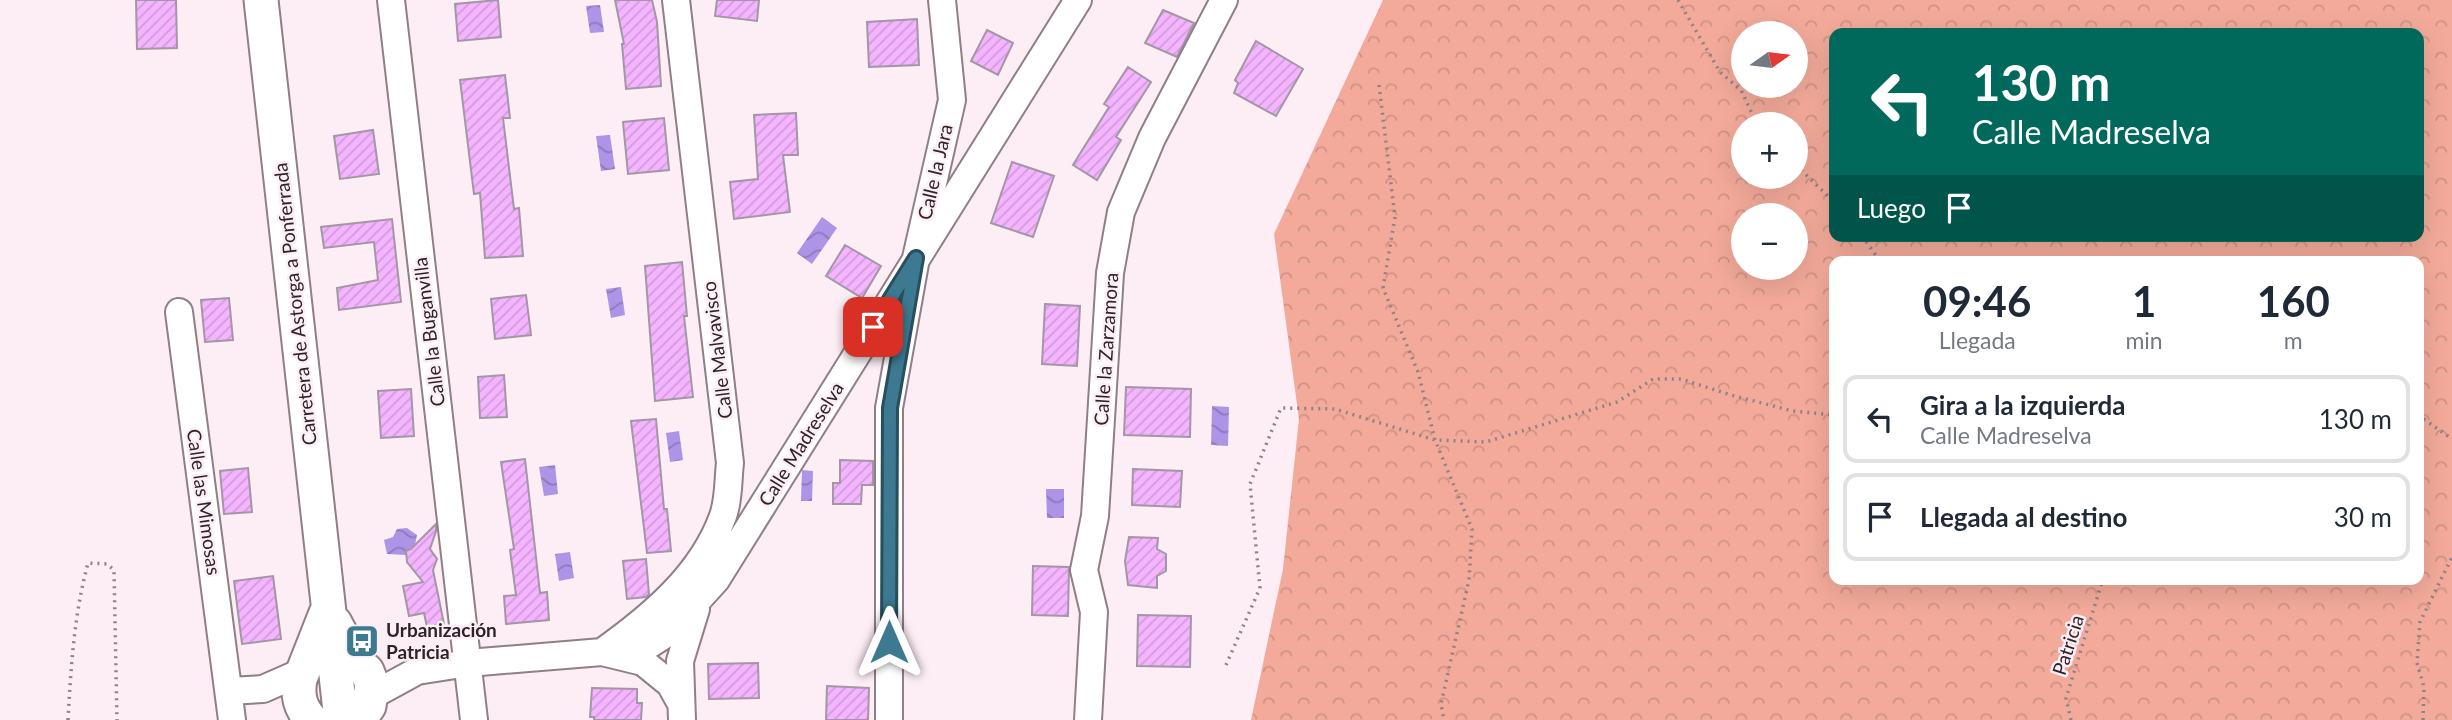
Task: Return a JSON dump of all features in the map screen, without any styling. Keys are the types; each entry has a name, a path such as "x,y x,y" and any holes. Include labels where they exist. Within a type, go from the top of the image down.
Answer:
{"main road":[{"name":"Carretera de Astorga a Ponferrada","path":"261,0 328,608 359,714"},
{"name":"Carretera de Astorga a Ponferrada","path":"308,716 299,701 298,690 328,608"},
{"path":"304,671 316,659 344,656"}],"street":[{"name":"Calle la Buganvilla","path":"391,0 474,720"},
{"name":"Calle Malvavisco","path":"602,652 641,624 684,583 709,547 724,514 730,463 676,0"},
{"name":"Calle la Jara","path":"889,720 890,408 916,258 952,100 942,0"},
{"name":"Calle Madreselva","path":"417,671 468,663 643,648 669,632 716,580 1078,0"},
{"name":"Calle la Zarzamora","path":"1088,720 1094,612 1084,570 1095,516 1110,273 1121,212 1152,138 1224,0"},
{"name":"Calle las Mimosas","path":"179,312 232,720"},
{"name":"Calle Madreselva","path":"681,711 680,661 698,601"},
{"path":"602,652 643,662 670,684 681,711"},
{"path":"344,656 417,671"},
{"path":"229,691 263,689 304,671"},
{"path":"359,714 417,671"},
{"path":"263,689 308,716"}],"path":[{"path":"1678,0 1720,72 1741,90 1752,112"},
{"path":"1379,85 1395,217 1383,288 1418,372 1435,440 1472,529 1469,580 1441,704 1444,720"},
{"path":"1808,177 1829,197"},
{"path":"1226,665 1261,587 1250,484 1281,408 1335,409 1435,440 1486,442 1617,402 1653,379 1681,379 1781,408 1829,414"},
{"path":"2424,419 2452,439"},
{"path":"2423,720 2424,688 2417,663 2420,622 2452,557"},
{"path":"68,720 71,649 78,602 88,563 107,564 114,570 117,720"},
{"name":"Patricia","path":"2071,720 2066,698 2101,585"}],"green space":[{"path":"1383,0 2452,0 2452,720 1251,720 1283,569 1299,419 1274,234"}],"water":[{"path":"600,5 604,32 590,33 586,6"},
{"path":"610,135 615,169 601,171 596,136"},
{"path":"822,217 837,228 812,264 797,253"},
{"path":"621,287 625,315 611,318 606,289"},
{"path":"1212,406 1229,407 1228,446 1211,445"},
{"path":"679,431 683,460 670,462 666,433"},
{"path":"555,465 558,494 544,496 539,467"},
{"path":"802,470 813,471 812,501 801,501"},
{"path":"1046,489 1064,489 1064,518 1047,518"},
{"path":"407,528 417,535 415,545 406,555 387,554 384,540 393,537 397,529"},
{"path":"570,552 574,578 559,581 555,554"}],"building":[{"path":"136,0 176,0 177,48 137,49"},
{"path":"498,0 501,37 458,41 455,4"},
{"path":"615,0 652,0 657,22 661,86 626,89 624,44"},
{"path":"717,0 759,0 757,21 715,16"},
{"path":"1163,10 1194,23 1177,57 1145,43"},
{"path":"917,19 919,65 869,67 867,22"},
{"path":"987,30 1013,43 998,75 971,61"},
{"path":"1256,41 1303,69 1276,116 1234,93 1238,83 1235,80"},
{"path":"1128,67 1151,82 1116,137 1121,140 1097,180 1073,165 1109,107 1104,104"},
{"path":"505,75 510,118 503,118 514,209 519,208 523,256 485,258 480,193 474,194 460,80"},
{"path":"796,113 798,155 783,155 790,212 734,219 730,182 758,179 754,115"},
{"path":"664,118 669,170 628,174 623,122"},
{"path":"373,130 379,174 340,179 334,136"},
{"path":"1012,162 1054,176 1033,237 991,223"},
{"path":"392,219 401,302 339,310 337,288 378,280 374,242 324,248 321,227"},
{"path":"845,245 881,266 862,298 826,276"},
{"path":"682,262 687,316 684,316 693,397 655,401 645,266"},
{"path":"526,295 531,335 495,339 491,299"},
{"path":"229,298 233,340 205,342 201,300"},
{"path":"1045,304 1080,306 1077,366 1042,364"},
{"path":"504,375 507,417 480,418 478,377"},
{"path":"1126,387 1191,389 1190,437 1124,435"},
{"path":"411,389 414,436 381,438 378,391"},
{"path":"656,419 664,509 667,509 671,551 647,553 631,421"},
{"path":"525,459 540,593 547,592 549,620 506,624 504,596 516,595 510,550 514,549 501,462"},
{"path":"840,460 873,461 873,485 862,485 861,504 833,504 833,483 840,483"},
{"path":"248,468 252,512 224,514 220,471"},
{"path":"1133,469 1182,471 1180,507 1132,505"},
{"path":"436,524 430,549 437,559 433,570 444,624 427,627 424,613 409,616 403,586 423,582 407,562 406,551"},
{"path":"1129,537 1158,538 1157,549 1166,554 1166,571 1157,576 1157,588 1128,585 1125,561"},
{"path":"646,559 649,594 646,597 627,599 623,561"},
{"path":"1033,566 1069,567 1068,616 1032,615"},
{"path":"273,576 281,639 242,644 234,581"},
{"path":"1138,615 1191,616 1190,667 1137,666"},
{"path":"758,663 759,698 709,699 708,664"},
{"path":"827,686 869,688 868,720 826,720"},
{"path":"592,688 637,689 637,703 642,703 641,720 594,720 594,717 590,717"}],"place":[{"name":"Urbanización Patricia","path":"362,641"}],"route":[{"path":"873,327 916,258 890,408 889,642"}]}
